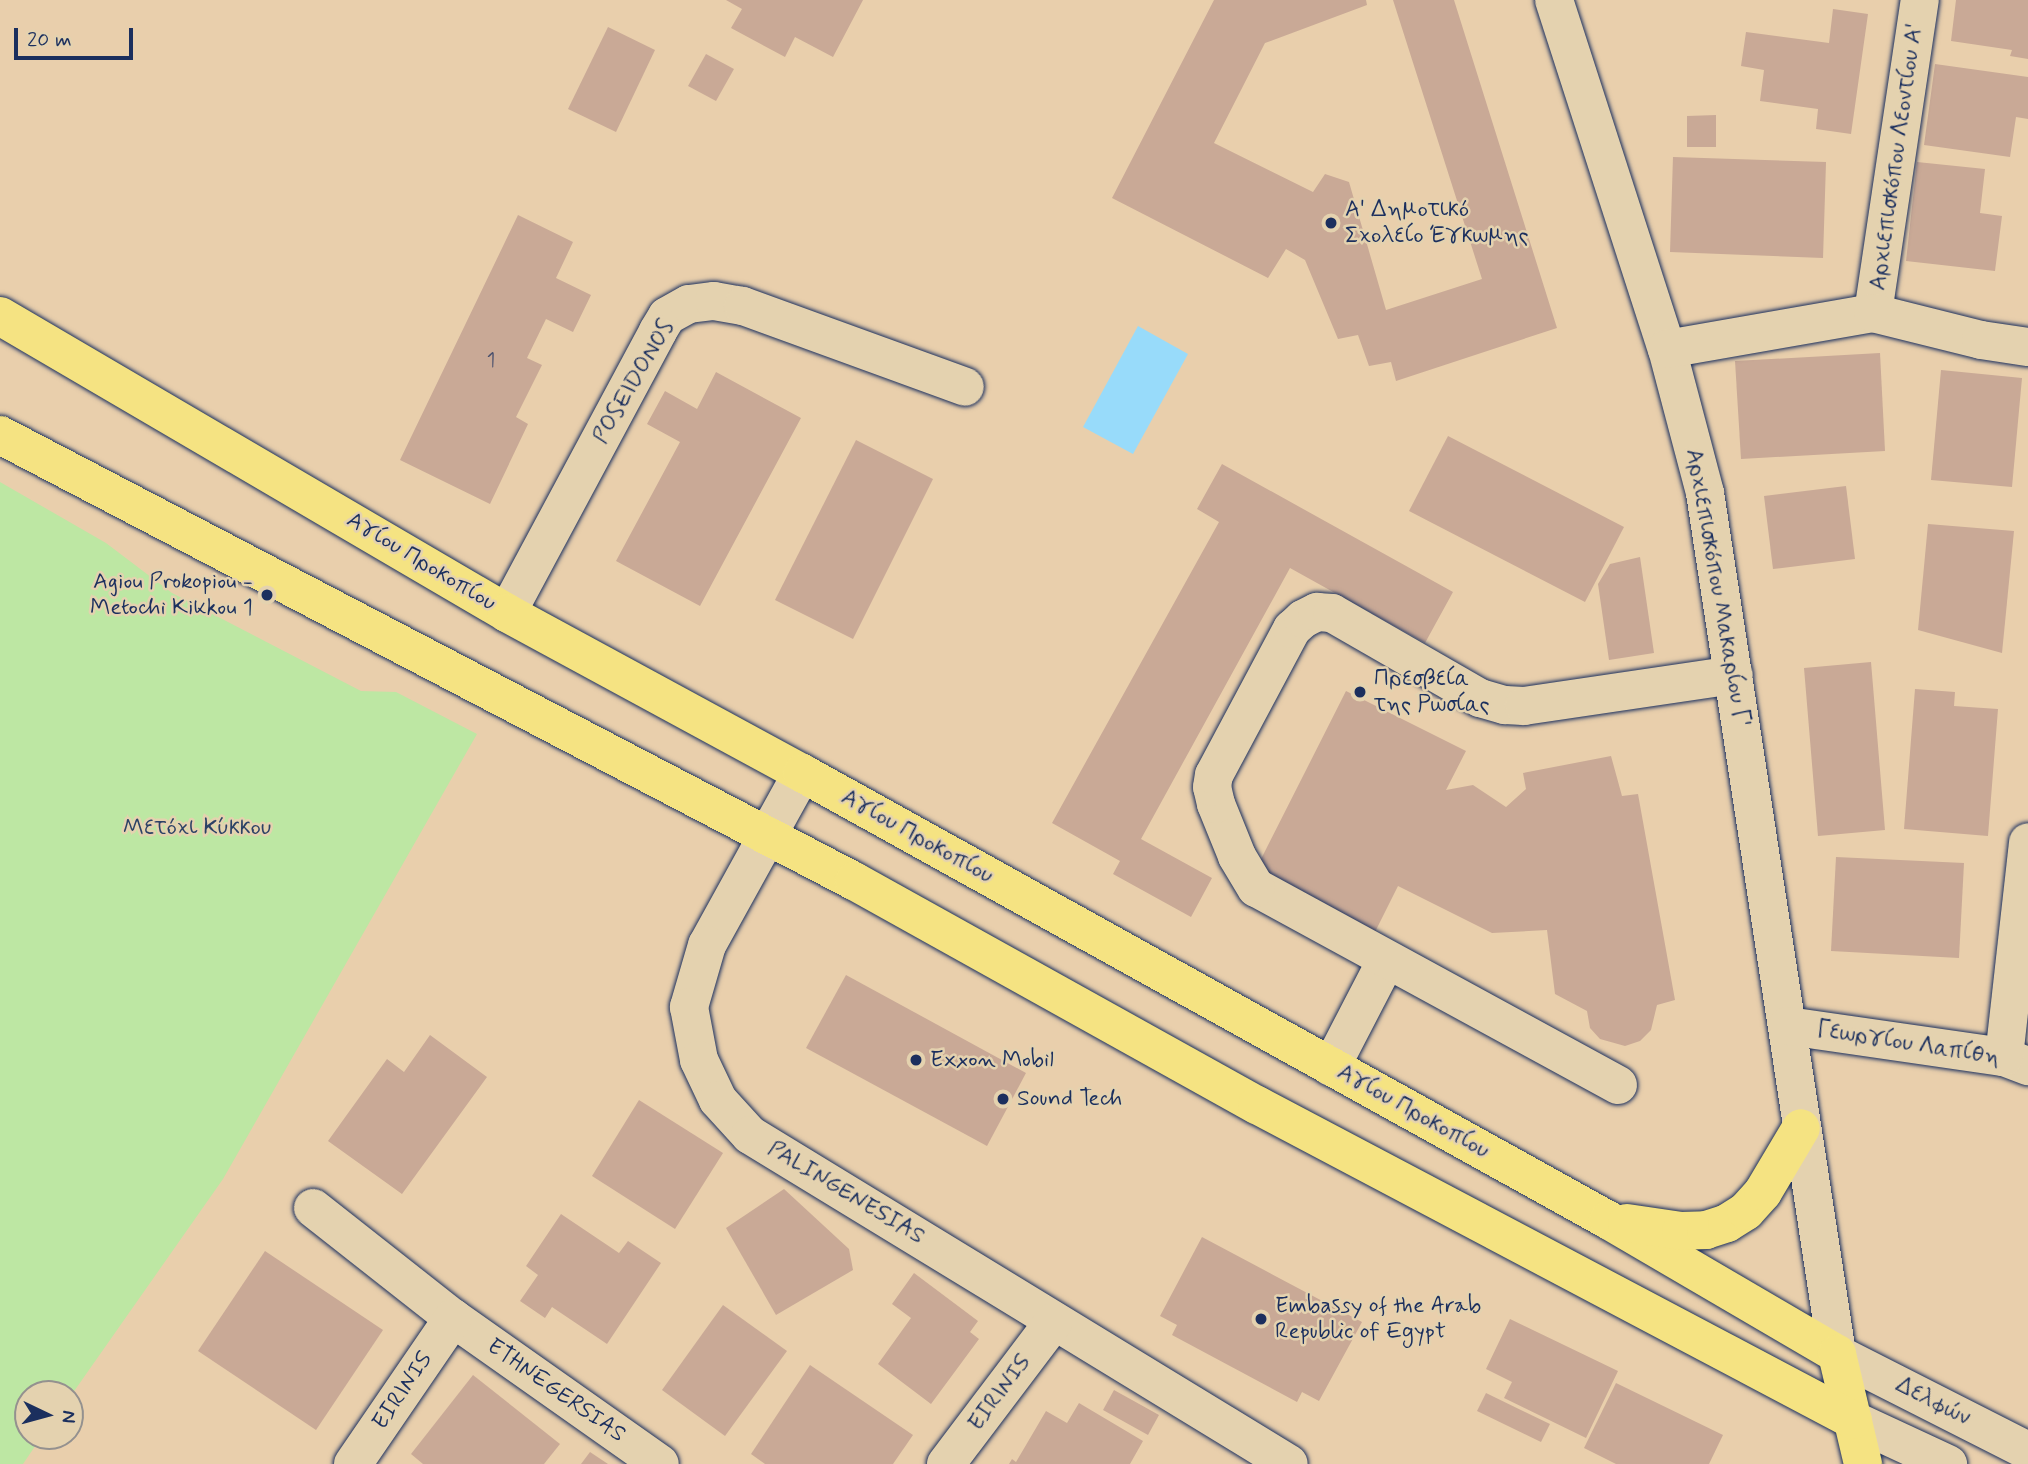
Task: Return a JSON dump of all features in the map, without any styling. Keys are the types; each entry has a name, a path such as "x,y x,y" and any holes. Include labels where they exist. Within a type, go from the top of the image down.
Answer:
{"main road":[{"name":"Αγίου Προκοπίου","path":"0,316 507,613 802,773 1608,1220 1837,1354"},
{"path":"0,435 768,835 1256,1105 1853,1420"},
{"path":"1608,1220 1681,1231 1706,1230 1727,1223 1746,1211 1763,1192 1801,1128"},
{"path":"1837,1354 1863,1464"}],"street":[{"name":"Αρχιεπισκόπου Μακαρίου Γ'","path":"1554,0 1667,349 1705,493 1788,1026 1801,1128"},
{"name":"Αρχιεπισκόπου Λεοντίου Α'","path":"1873,313 1920,0"},
{"name":"POSEIDONOS","path":"507,613 658,331 667,316 688,304 714,301 743,306 965,387"},
{"path":"1667,349 1873,313 1981,340 2028,347"},
{"path":"1618,1086 1256,888 1237,856 1212,787 1221,759 1292,629 1317,612 1332,612 1480,698 1505,705 1524,706 1734,675"},
{"name":"PALINGENESIAS","path":"802,773 706,945 689,1007 699,1060 718,1100 750,1135 1289,1464"},
{"path":"2016,1061 2028,842"},
{"path":"1331,1067 1386,961"},
{"name":"Γεωργίου Λαπίθη","path":"1788,1026 2016,1061"},
{"path":"1801,1128 1837,1354"},
{"name":"ETHNEGERSIAS","path":"313,1208 453,1318 660,1464"},
{"name":"EIRINIS","path":"353,1464 453,1318"},
{"name":"EIRINIS","path":"946,1464 1054,1321"},
{"name":"Δελφών","path":"1837,1354 2028,1451"},
{"path":"1853,1420 1948,1464"}],"green space":[{"name":"Μετόχι Κύκκου","path":"0,482 106,543 172,593 361,691 396,692 477,734 223,1179 82,1380 14,1380 14,1450 32,1450 23,1464 0,1464"}],"water":[{"path":"1138,326 1188,354 1133,454 1083,427"}],"building":[{"path":"726,0 863,0 833,57 795,37 785,57 731,28 742,9"},
{"path":"1214,0 1366,0 1367,5 1265,43 1214,143 1313,192 1325,174 1349,182 1386,310 1482,279 1393,0 1454,0 1557,328 1396,381 1391,362 1369,366 1358,335 1338,339 1305,260 1286,249 1268,278 1112,198"},
{"path":"1956,0 2028,0 2028,59 2010,56 2012,50 1951,41"},
{"path":"1833,9 1868,14 1851,134 1816,129 1818,109 1760,101 1764,70 1741,66 1746,32 1829,43"},
{"path":"608,27 655,50 616,132 568,109"},
{"path":"706,54 734,69 716,101 688,86"},
{"path":"1935,64 2028,77 2028,119 2016,117 2010,157 1924,145"},
{"path":"1716,115 1716,147 1687,147 1687,116"},
{"path":"1673,157 1826,162 1823,258 1670,252"},
{"path":"1917,162 1985,169 1980,213 2002,216 1995,271 1906,261"},
{"path":"518,215 573,242 556,278 591,295 573,332 546,319 527,358 542,365 516,417 528,424 490,504 400,460"},
{"path":"1880,353 1885,451 1741,459 1735,361"},
{"path":"1941,370 2022,378 2012,487 1931,480"},
{"path":"716,372 801,418 700,606 616,561 680,442 647,424 665,391 697,409"},
{"path":"1448,436 1624,527 1585,602 1409,511"},
{"path":"856,440 933,479 853,639 775,600"},
{"path":"1222,464 1453,592 1425,643 1290,568 1141,839 1212,878 1191,917 1113,874 1120,861 1052,823 1219,522 1197,509"},
{"path":"1846,486 1855,559 1773,569 1764,496"},
{"path":"1928,524 2014,531 2002,653 1918,630"},
{"path":"1640,557 1654,653 1609,660 1598,584 1610,564"},
{"path":"1871,662 1885,830 1818,836 1804,668"},
{"path":"1915,689 1955,692 1954,706 1998,709 1988,836 1904,829"},
{"path":"1346,691 1466,751 1446,790 1473,785 1506,807 1526,789 1523,773 1611,756 1622,796 1638,794 1675,1000 1657,1005 1651,1030 1640,1041 1625,1046 1600,1039 1590,1028 1587,1011 1555,994 1547,930 1492,933 1398,886 1375,932 1255,871"},
{"path":"1836,857 1964,863 1959,958 1831,951"},
{"name":"Exxon Mobil","path":"846,975 1026,1073 987,1146 806,1048"},
{"path":"430,1035 487,1077 402,1194 328,1141 387,1059 404,1072"},
{"path":"639,1100 723,1153 675,1229 592,1176"},
{"path":"784,1189 849,1249 853,1270 776,1315 726,1228"},
{"path":"561,1214 619,1253 628,1241 661,1263 607,1344 552,1307 545,1318 520,1301 538,1275 526,1266"},
{"name":"Embassy of the Arab Republic of Egypt","path":"1202,1237 1362,1322 1319,1401 1302,1392 1297,1402 1172,1335 1177,1325 1160,1316"},
{"path":"265,1251 383,1330 316,1430 198,1351"},
{"path":"914,1273 978,1321 970,1332 979,1339 931,1404 878,1364 911,1318 892,1304"},
{"path":"723,1305 787,1351 725,1436 662,1390"},
{"path":"1510,1319 1618,1371 1586,1438 1504,1398 1512,1382 1486,1369"},
{"path":"810,1365 913,1435 893,1464 765,1464 751,1454"},
{"path":"473,1375 560,1444 544,1464 423,1464 411,1454"},
{"path":"1616,1383 1723,1435 1709,1464 1616,1464 1584,1448"},
{"path":"1114,1390 1159,1415 1148,1435 1103,1410"},
{"path":"1486,1393 1550,1424 1541,1442 1477,1411"},
{"path":"1079,1403 1143,1441 1130,1464 1009,1464 1012,1459 1016,1462 1046,1411 1067,1423"},
{"path":"590,1452 608,1464 581,1464"}],"place":[{"name":"Α' Δημοτικό Σχολείο Έγκωμης","path":"1331,223"},
{"name":"Agiou Prokopiou - Metochi Kikkou 1","path":"267,595"},
{"name":"Πρεσβεία της Ρωσίας","path":"1360,692"},
{"name":"Exxon Mobil","path":"916,1060"},
{"name":"Sound Tech","path":"1003,1099"},
{"name":"Embassy of the Arab Republic of Egypt","path":"1261,1319"}]}
